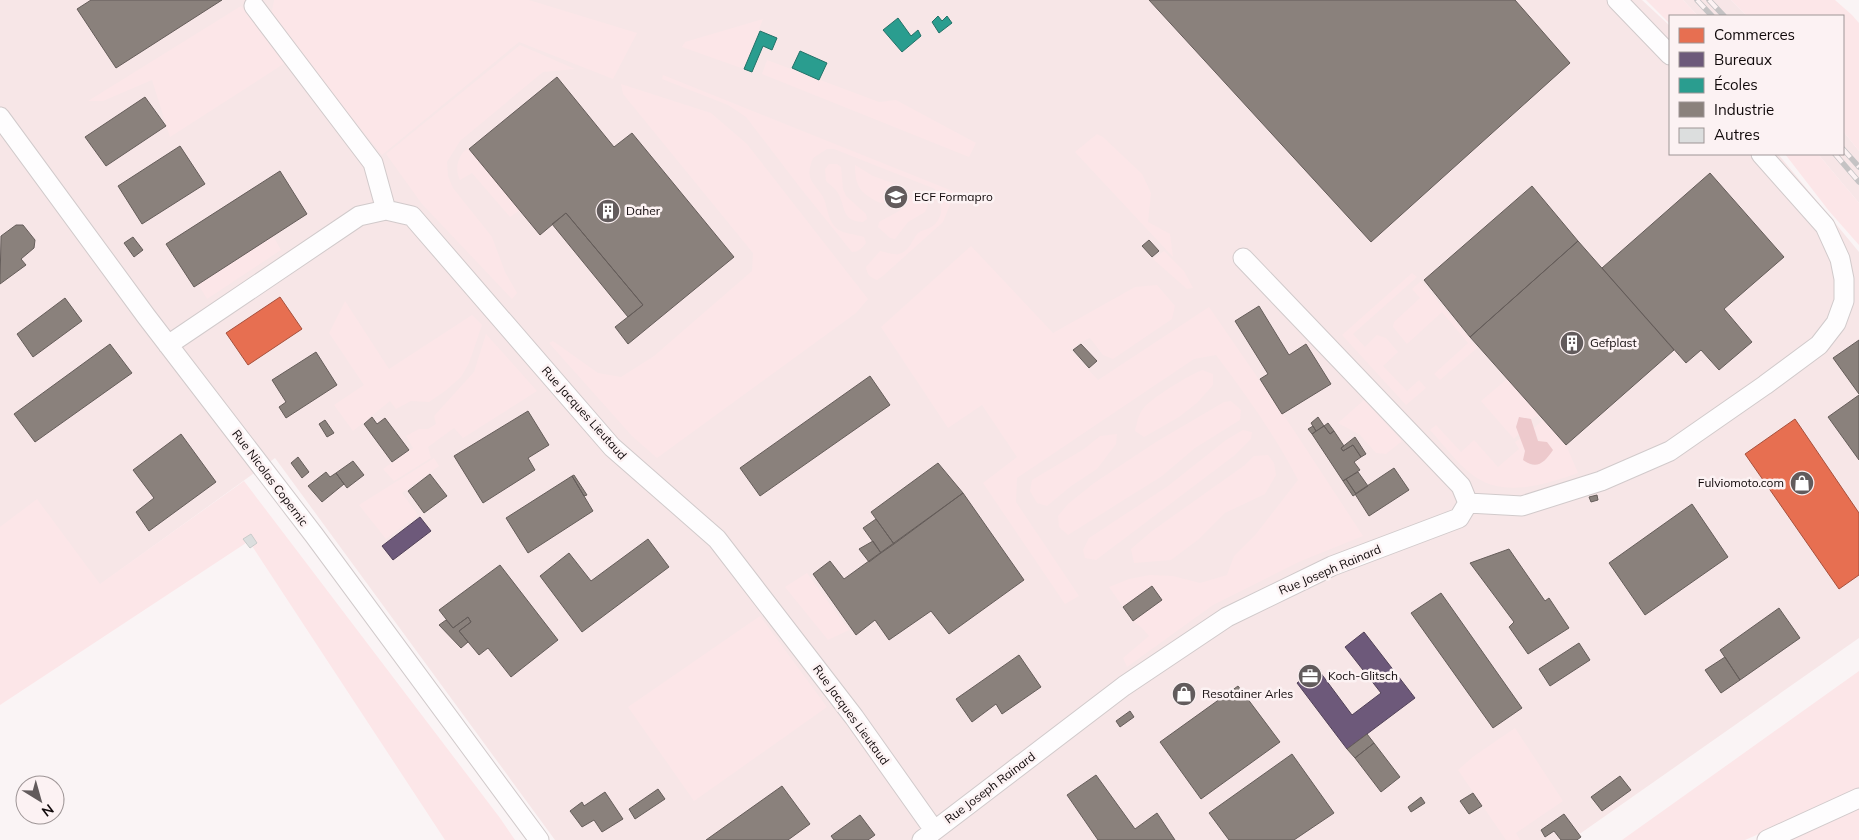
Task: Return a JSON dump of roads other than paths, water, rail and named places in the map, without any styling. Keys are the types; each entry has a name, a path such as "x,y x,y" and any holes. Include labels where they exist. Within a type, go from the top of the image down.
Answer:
{"street":[{"path":"1616,0 1669,54"},
{"path":"254,6 373,163 386,210"},
{"name":"Rue Nicolas Copernic","path":"0,118 168,345 314,535 539,840"},
{"path":"1243,258 1461,486 1468,503 1522,506 1601,481 1670,451 1766,385 1819,345 1836,324 1844,301 1844,279 1840,259 1825,226 1762,155"},
{"name":"Rue Jacques Lieutaud","path":"168,345 359,216 386,210 412,216 612,447 717,539 854,717 928,835"},
{"name":"Rue Joseph Rainard","path":"928,835 1124,686 1228,617 1332,566 1459,518 1468,503"},
{"path":"1767,840 1859,798"}],"railway":[{"path":"1697,0 1711,15"},
{"path":"1709,0 1723,15"},
{"path":"1844,150 1859,167"},
{"path":"1836,155 1859,182"}],"place":[{"name":"ECF Formapro","path":"896,197"},
{"name":"Daher","path":"608,211"},
{"name":"Gefplast","path":"1572,343"},
{"name":"Fulviomoto.com","path":"1802,483"},
{"name":"Koch-Glitsch","path":"1310,676"},
{"name":"Resotainer Arles","path":"1184,694"}]}
